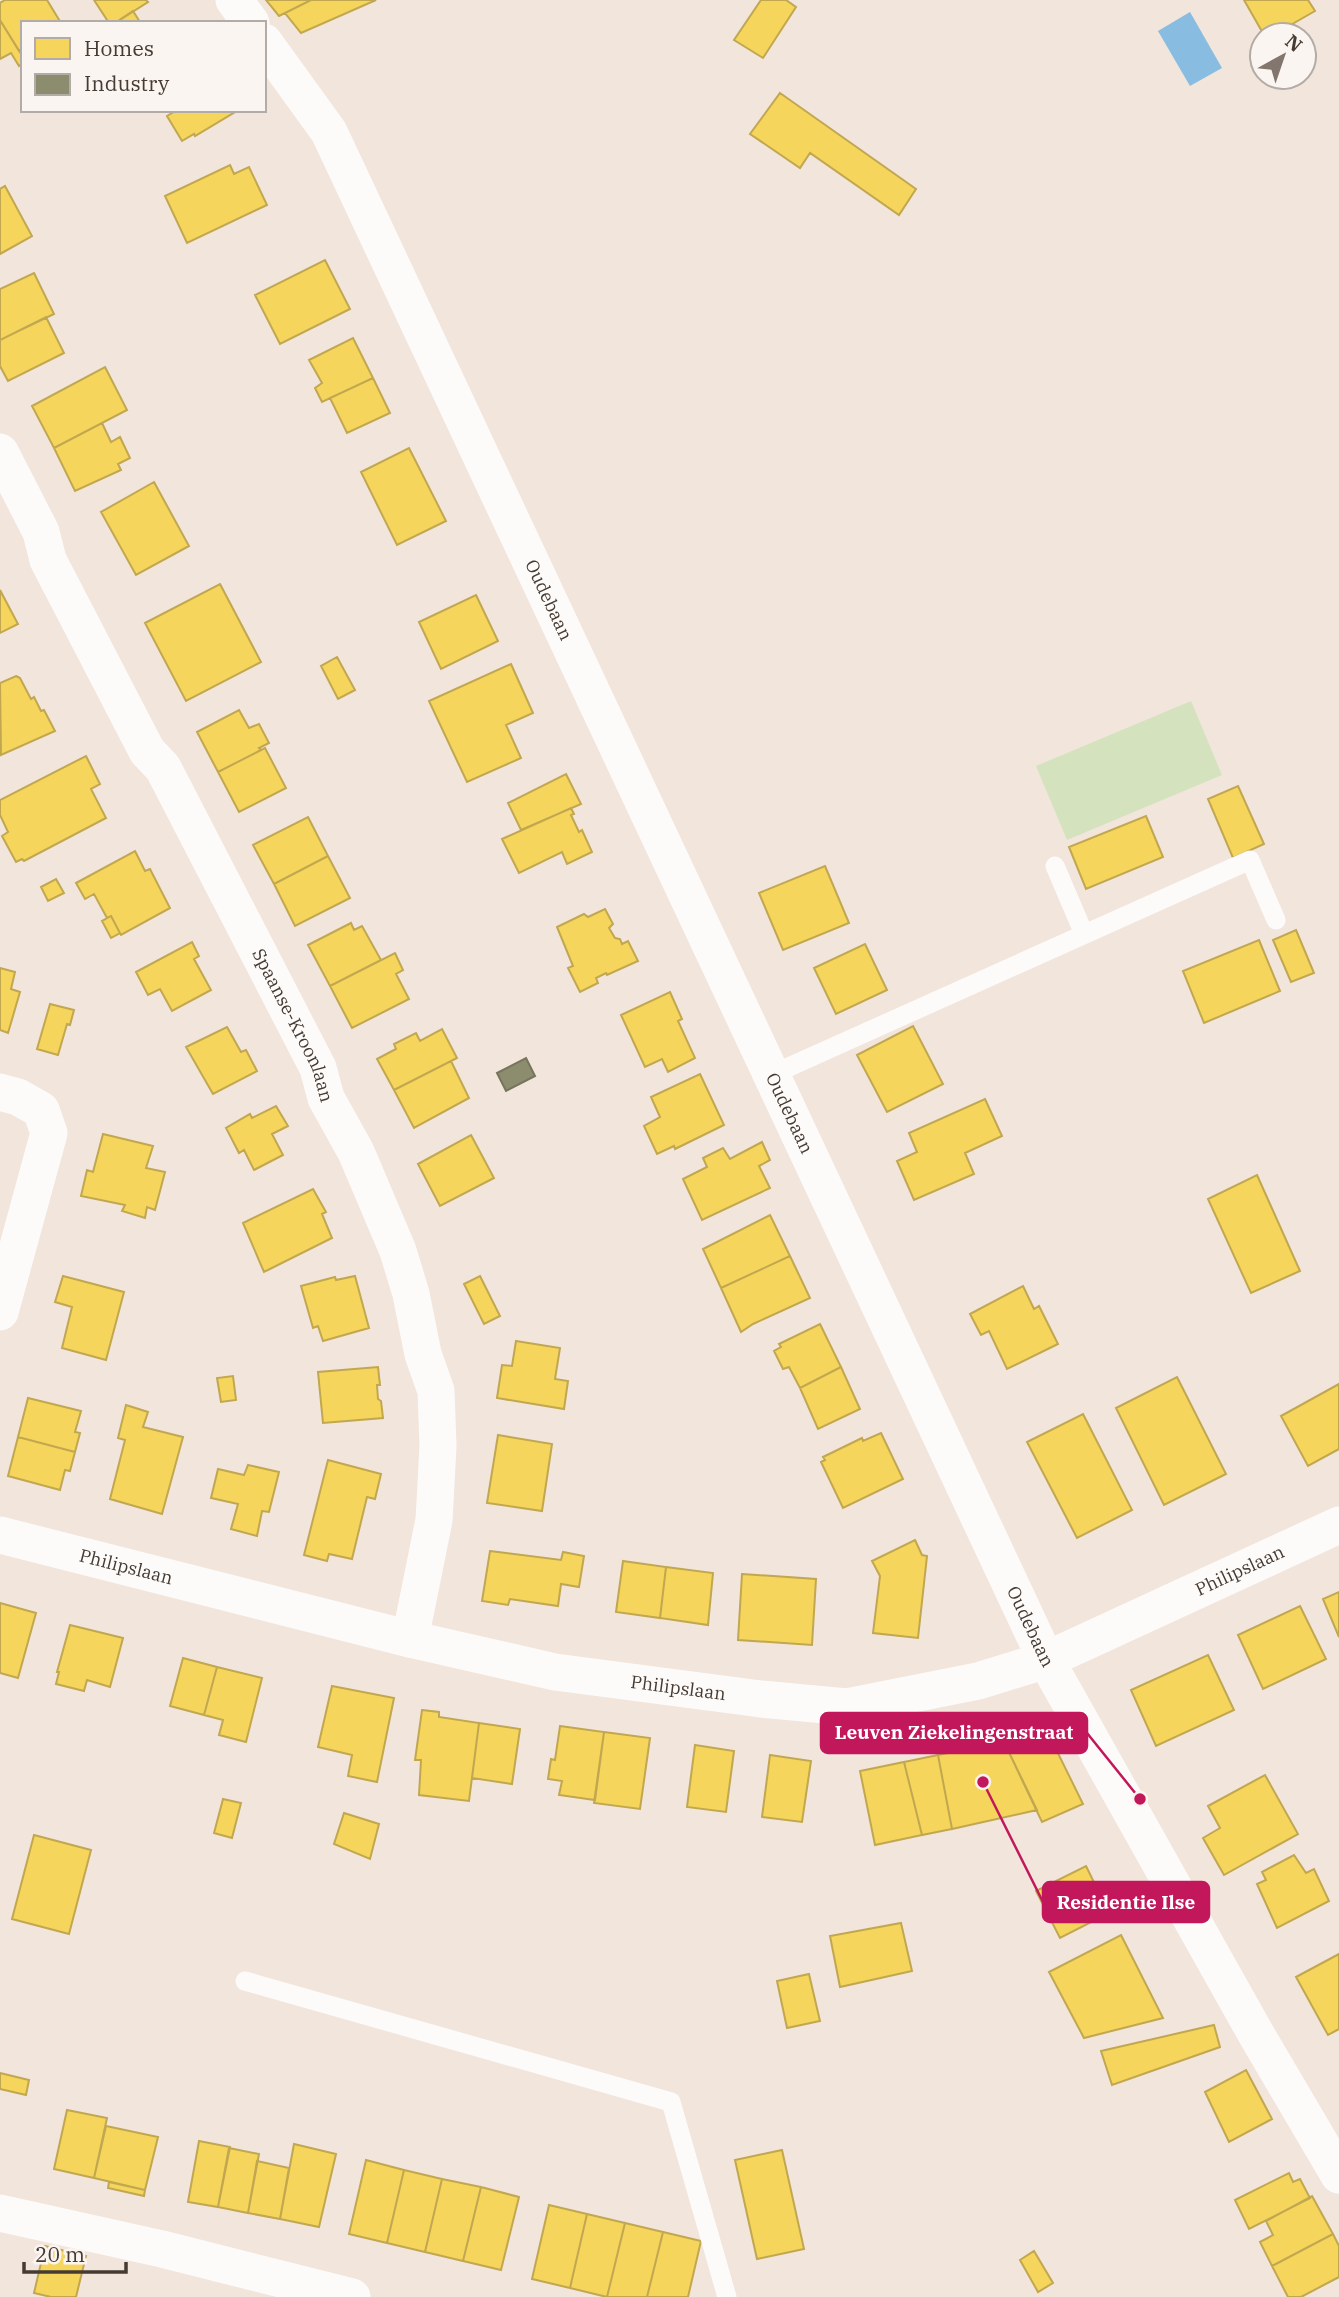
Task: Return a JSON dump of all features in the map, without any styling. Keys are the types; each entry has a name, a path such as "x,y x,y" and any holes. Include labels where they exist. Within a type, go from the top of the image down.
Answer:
{"street":[{"path":"234,0 250,21"},
{"name":"Oudebaan","path":"266,44 329,132 1046,1660 1256,2034 1339,2175"},
{"name":"Spaanse-Kroonlaan","path":"0,452 41,533 48,560 147,751 163,768 318,1068 326,1098 356,1152 398,1251 411,1294 423,1354 436,1391 438,1446 434,1520 410,1639"},
{"path":"0,1092 18,1097 41,1110 49,1133 0,1312"},
{"name":"Philipslaan","path":"0,1535 410,1639 555,1672 761,1699 847,1707 978,1681 1046,1660 1339,1525"},
{"path":"0,2213 162,2249 352,2297"}],"lane":[{"path":"771,1075 1250,860 1276,920"},
{"path":"1055,866 1084,934"},
{"path":"245,1981 671,2102 727,2297"}],"green space":[{"path":"1191,701 1222,775 1067,840 1036,766"}],"water":[{"path":"1190,12 1222,68 1190,86 1158,31"}],"building: Homes":[{"path":"5,0 47,0 60,21 21,21 19,51 0,20 0,3"},
{"path":"94,0 148,2 118,21 108,21"},
{"path":"266,0 311,0 279,16"},
{"path":"311,0 376,0 301,33 285,13"},
{"path":"761,0 786,0 796,7 763,58 734,40"},
{"path":"1244,0 1308,0 1315,11 1298,21 1256,21"},
{"path":"133,11 139,21 118,21"},
{"path":"0,20 21,54 21,64 19,66 11,53 0,59"},
{"path":"780,93 916,189 899,215 810,153 800,168 750,134"},
{"path":"174,112 235,112 182,141 167,116"},
{"path":"230,165 234,174 249,167 267,205 187,243 165,196"},
{"path":"5,186 32,236 0,254 0,189"},
{"path":"325,260 350,309 280,344 255,295"},
{"path":"34,273 54,314 0,340 0,289"},
{"path":"46,317 64,353 8,381 0,366 0,340"},
{"path":"353,338 373,378 322,402 315,388 322,383 309,360"},
{"path":"105,367 127,410 54,448 32,406"},
{"path":"373,378 390,413 347,433 330,398"},
{"path":"102,423 111,442 120,437 130,458 118,464 121,470 75,491 54,448"},
{"path":"409,448 446,521 397,545 361,472"},
{"path":"154,482 189,546 136,575 101,512"},
{"path":"220,584 261,662 186,701 145,623"},
{"path":"0,590 18,624 0,633"},
{"path":"476,595 498,641 441,669 419,622"},
{"path":"337,657 355,690 338,699 321,666"},
{"path":"511,664 533,713 506,725 521,758 467,782 429,701"},
{"path":"16,676 20,678 31,699 34,697 41,711 44,710 55,731 1,755 0,683"},
{"path":"239,710 249,728 259,724 269,743 259,748 261,750 218,772 197,732"},
{"path":"265,748 286,788 239,812 218,772"},
{"path":"86,756 100,784 91,789 106,818 24,861 22,859 16,862 2,836 8,832 0,815 0,800"},
{"path":"566,774 581,804 521,830 508,803"},
{"path":"1238,786 1264,844 1233,858 1208,799"},
{"path":"571,808 574,814 571,815 579,832 582,830 592,852 567,864 562,852 519,873 502,839"},
{"path":"1146,816 1163,857 1086,889 1069,847"},
{"path":"308,817 328,856 274,884 253,845"},
{"path":"135,851 145,871 150,869 170,908 121,935 111,916 107,918 94,894 85,899 76,883"},
{"path":"328,856 350,898 295,926 274,884"},
{"path":"825,866 849,923 783,950 759,893"},
{"path":"56,879 64,893 48,901 41,887"},
{"path":"605,909 613,924 609,928 615,938 620,939 622,944 628,941 638,961 596,978 598,983 580,992 568,968 573,966 557,927 584,914 588,917"},
{"path":"111,916 120,933 111,938 102,921"},
{"path":"351,923 354,930 362,926 381,960 330,986 308,945"},
{"path":"1296,930 1314,973 1291,982 1273,940"},
{"path":"1259,940 1280,991 1204,1023 1183,971"},
{"path":"192,942 199,956 194,959 211,990 172,1011 160,989 148,995 136,972"},
{"path":"865,944 887,990 836,1014 814,968"},
{"path":"395,953 403,970 396,974 409,999 352,1028 330,986"},
{"path":"0,968 15,972 11,989 20,992 8,1033 0,1030"},
{"path":"670,992 682,1019 678,1021 695,1058 668,1072 662,1059 645,1067 621,1015"},
{"path":"50,1004 74,1010 58,1055 37,1049"},
{"path":"913,1026 943,1084 887,1112 857,1055"},
{"path":"227,1027 241,1052 246,1050 257,1071 213,1094 186,1047"},
{"path":"442,1029 457,1058 394,1090 377,1059 396,1049 394,1044 416,1033 420,1041"},
{"path":"451,1061 469,1098 414,1128 394,1090"},
{"path":"700,1074 724,1125 675,1149 674,1146 657,1154 644,1126 660,1117 651,1097"},
{"path":"985,1099 1002,1136 965,1153 974,1174 914,1200 897,1161 917,1152 909,1133"},
{"path":"276,1106 288,1126 272,1134 283,1155 254,1170 244,1150 239,1153 226,1128 250,1114 252,1118"},
{"path":"103,1134 153,1146 146,1168 165,1172 155,1210 147,1207 145,1218 122,1211 125,1205 81,1196 87,1170 93,1172"},
{"path":"471,1135 494,1178 440,1206 418,1164"},
{"path":"762,1142 770,1160 759,1166 770,1188 702,1220 683,1179 707,1167 703,1158 723,1148 730,1159"},
{"path":"1257,1175 1300,1271 1251,1293 1208,1199"},
{"path":"313,1189 326,1212 322,1214 332,1238 264,1272 243,1223"},
{"path":"770,1215 790,1256 721,1288 703,1249"},
{"path":"790,1256 810,1298 741,1332 721,1288"},
{"path":"63,1276 124,1292 106,1360 62,1348 72,1307 55,1302"},
{"path":"355,1276 369,1328 323,1341 318,1326 313,1328 301,1286 335,1277 336,1280"},
{"path":"480,1276 500,1316 484,1324 464,1284"},
{"path":"1023,1286 1034,1309 1039,1306 1058,1344 1007,1369 989,1331 981,1335 970,1314"},
{"path":"820,1324 841,1367 800,1388 789,1367 783,1369 774,1351 781,1347 779,1344"},
{"path":"516,1341 560,1348 555,1379 568,1381 564,1409 497,1398 502,1365 512,1366"},
{"path":"378,1367 378,1399 381,1401 383,1418 323,1423 318,1372"},
{"path":"841,1367 860,1409 818,1429 800,1388"},
{"path":"233,1376 236,1400 221,1402 217,1378"},
{"path":"1177,1377 1226,1474 1164,1505 1116,1408"},
{"path":"1339,1384 1339,1449 1308,1466 1281,1416"},
{"path":"28,1398 81,1411 75,1432 80,1433 75,1452 18,1437"},
{"path":"126,1405 148,1412 143,1427 183,1437 162,1514 110,1499 125,1440 118,1438"},
{"path":"1083,1414 1132,1510 1077,1538 1027,1442"},
{"path":"881,1433 903,1479 843,1508 821,1462 825,1460 823,1457 862,1438 863,1441"},
{"path":"498,1435 552,1444 542,1511 487,1503"},
{"path":"18,1437 75,1452 70,1471 65,1470 60,1490 8,1476"},
{"path":"328,1460 381,1474 375,1499 367,1497 352,1559 329,1554 327,1561 304,1555"},
{"path":"248,1465 279,1472 269,1512 262,1511 257,1536 231,1529 238,1504 211,1498 218,1469 244,1475"},
{"path":"915,1540 922,1555 927,1556 918,1638 873,1633 880,1576 872,1561"},
{"path":"490,1551 561,1560 563,1552 584,1556 579,1587 561,1584 558,1606 510,1599 508,1605 482,1601"},
{"path":"623,1561 666,1567 660,1618 616,1612"},
{"path":"666,1567 713,1573 708,1625 660,1618"},
{"path":"742,1574 816,1579 812,1645 738,1640"},
{"path":"1339,1592 1339,1637 1323,1599"},
{"path":"0,1603 36,1613 18,1678 0,1673"},
{"path":"1300,1606 1326,1659 1263,1689 1238,1635"},
{"path":"70,1625 123,1638 110,1687 87,1680 84,1691 56,1684"},
{"path":"1208,1655 1234,1710 1156,1746 1131,1690"},
{"path":"183,1658 217,1667 204,1715 170,1706"},
{"path":"217,1667 262,1678 246,1742 219,1735 223,1720 204,1715"},
{"path":"332,1686 394,1698 377,1782 348,1776 352,1755 318,1747"},
{"path":"422,1710 439,1712 439,1717 479,1723 469,1801 419,1795 421,1760 415,1760"},
{"path":"479,1723 520,1729 512,1784 472,1778"},
{"path":"560,1726 604,1732 595,1800 559,1795 562,1781 548,1779 551,1759 555,1760"},
{"path":"604,1732 650,1738 640,1809 594,1803"},
{"path":"1048,1733 1083,1804 1042,1822 1004,1742"},
{"path":"1004,1742 1037,1810 952,1829 938,1755"},
{"path":"695,1745 734,1751 726,1812 687,1807"},
{"path":"770,1755 811,1761 802,1822 762,1817"},
{"path":"938,1755 952,1829 922,1835 904,1762"},
{"path":"904,1762 922,1835 875,1845 860,1771"},
{"path":"1265,1775 1298,1834 1224,1875 1203,1838 1220,1828 1208,1806"},
{"path":"223,1799 241,1803 232,1838 214,1833"},
{"path":"344,1813 379,1824 370,1859 334,1844"},
{"path":"34,1835 91,1850 69,1934 12,1919"},
{"path":"1294,1855 1306,1873 1314,1869 1329,1901 1277,1928 1257,1884 1266,1880 1262,1872"},
{"path":"1086,1866 1109,1913 1060,1938 1036,1891"},
{"path":"901,1923 912,1971 840,1987 830,1936"},
{"path":"1121,1935 1163,2018 1084,2038 1049,1972"},
{"path":"1339,1954 1339,2029 1328,2035 1296,1977"},
{"path":"809,1974 820,2021 787,2028 777,1981"},
{"path":"1214,2025 1220,2047 1112,2085 1101,2051"},
{"path":"1246,2070 1272,2119 1229,2142 1205,2092"},
{"path":"0,2073 29,2080 26,2095 0,2089"},
{"path":"67,2110 107,2118 94,2178 54,2169"},
{"path":"106,2126 158,2137 145,2190 94,2178"},
{"path":"199,2141 230,2147 218,2207 188,2202"},
{"path":"294,2144 336,2154 319,2227 280,2219"},
{"path":"229,2148 259,2154 248,2213 218,2207"},
{"path":"782,2150 804,2249 757,2259 735,2160"},
{"path":"366,2160 404,2170 387,2243 349,2234"},
{"path":"257,2161 289,2168 280,2219 248,2213"},
{"path":"404,2170 442,2179 425,2252 387,2243"},
{"path":"1289,2173 1293,2182 1300,2179 1310,2198 1249,2229 1235,2200"},
{"path":"442,2179 481,2187 463,2261 425,2252"},
{"path":"109,2182 145,2190 144,2196 108,2188"},
{"path":"481,2187 519,2197 501,2270 463,2261"},
{"path":"1312,2196 1333,2234 1272,2266 1260,2242 1273,2235 1266,2221"},
{"path":"549,2205 587,2214 570,2288 532,2279"},
{"path":"587,2214 625,2223 607,2297 570,2288"},
{"path":"625,2223 663,2232 647,2297 607,2297"},
{"path":"663,2232 701,2241 688,2297 647,2297"},
{"path":"1333,2234 1339,2246 1339,2277 1301,2297 1288,2297 1272,2266"},
{"path":"45,2246 86,2256 76,2297 51,2297 34,2293"},
{"path":"1034,2251 1053,2283 1038,2292 1020,2260"}],"building: Industry":[{"path":"526,1058 535,1076 506,1091 497,1073"}],"place":[{"name":"Residentie Ilse","path":"983,1782"},
{"name":"Leuven Ziekelingenstraat","path":"1140,1799"}]}
